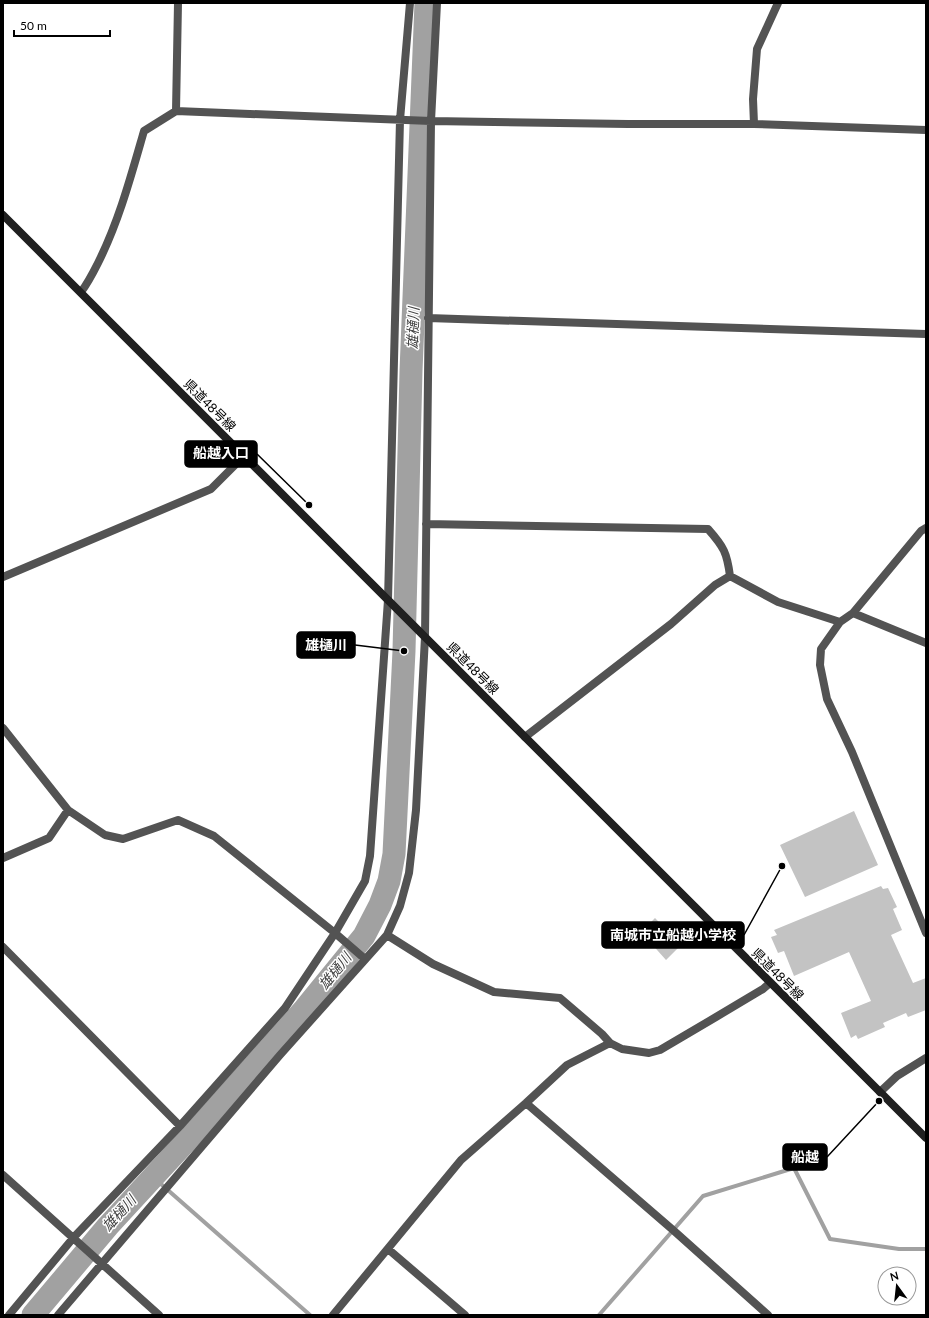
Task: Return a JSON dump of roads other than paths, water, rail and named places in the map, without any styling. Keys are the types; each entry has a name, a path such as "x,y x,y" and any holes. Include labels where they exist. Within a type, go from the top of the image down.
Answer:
{"main road":[{"name":"県道48号線","path":"3,215 926,1138"}],"street":[{"path":"176,111 178,3"},
{"path":"9,1315 74,1237 180,1126 285,1008 335,933 365,881 370,856 388,600 400,120 410,3"},
{"path":"58,1315 280,1055 387,935 400,906 409,873 416,810 425,637 431,121 437,3"},
{"path":"754,124 753,99 757,49 778,3"},
{"path":"81,292 87,285 107,246 119,215 144,132 176,111 431,121 754,124 926,130"},
{"path":"428,318 926,334"},
{"path":"3,577 211,489 237,463 242,454"},
{"path":"426,524 708,529 723,546 730,576"},
{"path":"926,528 921,531 853,613 840,622 821,649 820,665 828,699 852,752 926,933"},
{"path":"730,576 778,602 840,622"},
{"path":"525,737 671,624 715,585 730,576"},
{"path":"853,613 926,643"},
{"path":"3,728 68,810 106,835 122,839 178,820 214,836 335,933 365,959"},
{"path":"3,858 49,838 68,810"},
{"path":"387,935 433,964 494,992 560,998 602,1034 610,1043 622,1049 649,1053 660,1050 756,993 770,983"},
{"path":"3,947 180,1126"},
{"path":"333,1315 461,1160 567,1065 610,1043"},
{"path":"880,1092 897,1076 926,1058"},
{"path":"526,1103 673,1230 768,1315"},
{"path":"3,1175 74,1237 102,1265 159,1315"},
{"path":"388,1249 465,1315"}],"waterway":[{"name":"雄樋川","path":"33,1315 108,1226 303,1011 364,936 380,905 389,881 394,854 404,651 411,371 426,3"},
{"path":"599,1315 703,1196 794,1168 830,1239 899,1249 926,1249"},
{"path":"153,1177 310,1315"}],"place":[{"name":"船越入口","path":"309,505"},
{"name":"雄樋川","path":"404,651"},
{"name":"南城市立船越小学校","path":"782,866"},
{"name":"船越","path":"879,1101"}]}
